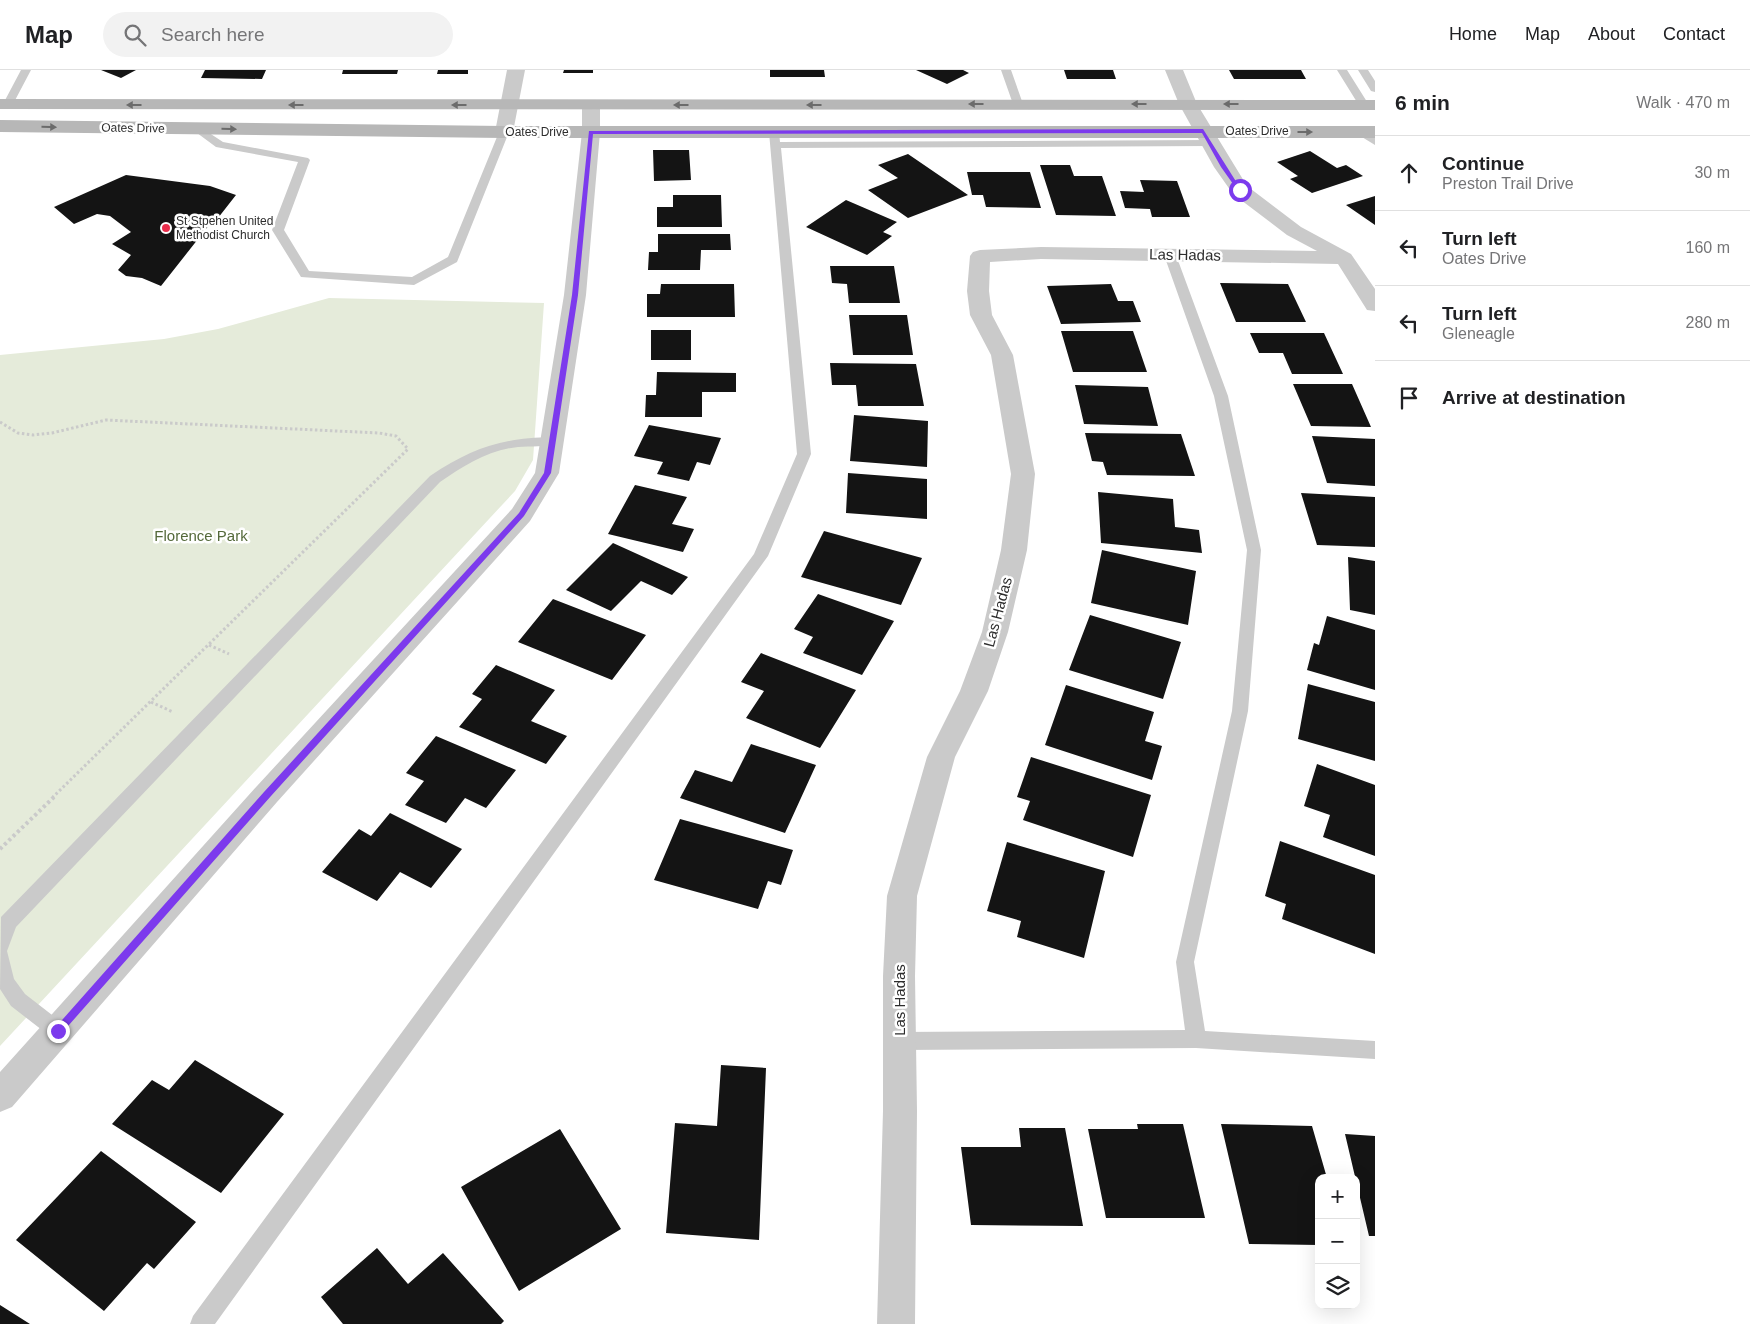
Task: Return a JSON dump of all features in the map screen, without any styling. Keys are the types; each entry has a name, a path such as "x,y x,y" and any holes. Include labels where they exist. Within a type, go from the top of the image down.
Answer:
{"main road":[{"name":"Oates Drive","path":"4,104 1369,105"},
{"name":"Oates Drive","path":"0,126 591,132 774,138 1370,135"}],"street":[{"path":"504,132 516,70"},
{"path":"1174,70 1188,104 1240,190 1294,231 1344,258 1375,305"},
{"path":"0,1096 274,787 522,514 547,473 575,295 591,132 591,105"},
{"name":"Las Hadas","path":"896,1324 900,1041 899,976 902,896 941,758 974,691 995,632 1014,550 1022,474 1002,355 981,315 978,291 980,256 1041,253 1344,258"}],"lane":[{"path":"4,104 26,70"},
{"path":"1006,70 1018,104"},
{"path":"1342,70 1369,105"},
{"path":"1369,76 1375,90"},
{"path":"197,128 220,145 304,160 278,230 305,274 414,281 454,259 504,132"},
{"path":"201,1324 761,556 804,454 774,138"},
{"path":"1170,255 1222,396 1254,550 1240,711 1185,962 1196,1039"},
{"path":"0,947 8,923 436,479 465,458 489,447 517,441 552,441"},
{"path":"0,955 1,972 11,994 58,1031"},
{"path":"900,1041 1196,1039 1375,1050"}],"path":[{"path":"0,422 18,433 33,435 52,433 106,420 389,434 406,443 408,449 400,459 0,849"},
{"path":"209,645 231,655 225,661"},
{"path":"151,702 173,713 179,706"}],"green space":[{"name":"Florence Park","path":"329,298 544,303 533,460 515,491 0,1046 0,355 164,339 218,329"}],"building":[{"path":"101,70 136,70 121,78"},
{"path":"205,70 266,70 262,79 201,78"},
{"path":"343,70 398,70 397,74 342,74"},
{"path":"438,70 468,70 468,74 437,74"},
{"path":"564,70 593,70 593,73 563,73"},
{"path":"770,70 824,70 825,77 770,77"},
{"path":"916,70 963,70 969,73 947,84"},
{"path":"1064,70 1113,70 1116,79 1067,79"},
{"path":"1229,70 1301,70 1306,79 1234,79"},
{"path":"653,150 689,150 691,180 654,181"},
{"path":"1310,151 1337,168 1346,165 1363,176 1312,193 1290,179 1298,176 1277,162"},
{"path":"908,154 968,195 908,218 868,190 898,178 878,165"},
{"path":"1040,165 1070,165 1074,176 1102,176 1116,216 1056,215"},
{"path":"967,172 1030,172 1041,208 986,207 983,195 972,195"},
{"name":"St Stpehen United Methodist Church","path":"126,175 210,186 236,195 218,218 213,220 161,286 142,278 126,276 118,270 131,255 112,244 131,232 110,216 97,214 74,224 54,207"},
{"path":"1140,180 1177,181 1190,217 1152,217 1150,209 1125,208 1120,191 1144,192"},
{"path":"673,195 721,195 722,227 657,227 657,207 673,207"},
{"path":"1375,196 1375,225 1346,205"},
{"path":"846,200 897,222 883,232 892,236 867,255 806,227"},
{"path":"658,234 730,234 731,250 701,250 700,270 648,270 649,252 658,252"},
{"path":"830,266 894,266 900,303 849,303 847,284 832,283"},
{"path":"1220,283 1288,284 1306,322 1236,322"},
{"path":"661,284 734,284 735,317 647,317 647,294 660,294"},
{"path":"1111,284 1118,301 1133,301 1141,322 1061,324 1047,286"},
{"path":"849,315 907,315 913,355 853,355"},
{"path":"651,330 691,330 691,360 651,360"},
{"path":"1061,331 1133,331 1147,372 1073,372"},
{"path":"1250,333 1324,333 1343,374 1292,374 1283,353 1259,353"},
{"path":"830,363 916,364 924,406 858,406 856,385 832,385"},
{"path":"657,372 736,373 736,392 702,392 702,417 645,417 646,395 656,395"},
{"path":"1293,384 1352,384 1371,427 1311,426"},
{"path":"1075,385 1148,387 1158,426 1084,424"},
{"path":"854,415 928,421 927,467 850,461"},
{"path":"649,425 721,438 710,465 697,462 689,481 657,474 663,462 634,456"},
{"path":"1085,433 1181,434 1195,476 1107,475 1103,462 1092,461"},
{"path":"1312,436 1375,439 1375,486 1327,483"},
{"path":"848,473 927,479 927,519 846,513"},
{"path":"635,485 687,497 672,524 694,529 683,552 608,534"},
{"path":"1098,492 1173,499 1175,527 1199,530 1202,553 1101,543"},
{"path":"1301,493 1375,497 1375,547 1317,545"},
{"path":"824,531 922,558 901,605 801,577"},
{"path":"613,543 688,577 672,595 641,581 611,611 566,590"},
{"path":"1102,550 1196,571 1188,625 1091,603"},
{"path":"1348,557 1375,561 1375,615 1350,610"},
{"path":"818,594 894,621 862,675 803,653 813,637 794,629"},
{"path":"553,599 646,635 612,680 518,642"},
{"path":"1090,615 1181,642 1163,699 1069,670"},
{"path":"1327,616 1375,630 1375,690 1307,670 1314,643 1319,645"},
{"path":"761,653 856,690 820,748 746,718 764,691 741,682"},
{"path":"496,665 555,690 531,721 567,736 546,764 459,727 482,699 472,694"},
{"path":"1308,684 1375,702 1375,761 1298,739"},
{"path":"1066,685 1154,712 1145,741 1162,746 1152,780 1045,745"},
{"path":"436,736 516,770 486,808 465,798 446,823 405,805 424,781 406,773"},
{"path":"751,744 816,765 785,833 680,798 695,770 732,782"},
{"path":"1031,757 1151,795 1133,857 1023,820 1030,801 1017,797"},
{"path":"1317,764 1375,785 1375,856 1323,837 1330,815 1304,806"},
{"path":"390,813 462,849 431,888 400,872 377,901 322,872 359,829 371,836"},
{"path":"680,819 793,850 781,885 768,881 758,909 654,880"},
{"path":"1280,841 1375,875 1375,954 1282,919 1286,904 1265,896"},
{"path":"1007,842 1105,871 1084,958 1017,937 1021,921 987,911"},
{"path":"195,1060 284,1114 221,1193 112,1124 152,1080 169,1090"},
{"path":"721,1065 766,1068 759,1240 666,1233 675,1123 717,1126"},
{"path":"1137,1124 1183,1124 1205,1218 1106,1218 1088,1129 1138,1129"},
{"path":"1221,1124 1312,1126 1326,1174 1315,1174 1315,1245 1249,1244"},
{"path":"1019,1128 1065,1128 1083,1226 971,1225 961,1147 1021,1147"},
{"path":"560,1129 621,1229 519,1291 461,1187"},
{"path":"1345,1134 1375,1136 1375,1236 1369,1236 1360,1198 1360,1174 1354,1174"},
{"path":"101,1151 196,1222 154,1269 147,1263 104,1311 16,1240"},
{"path":"377,1248 408,1284 443,1253 504,1321 501,1324 343,1324 321,1297"},
{"path":"0,1305 30,1324 0,1324"}],"place":[{"name":"St Stpehen United Methodist Church","path":"166,228"}],"route":[{"path":"58,1031 268,794 522,514 547,473 567,356 575,295 591,132 1203,131 1240,190"}]}
